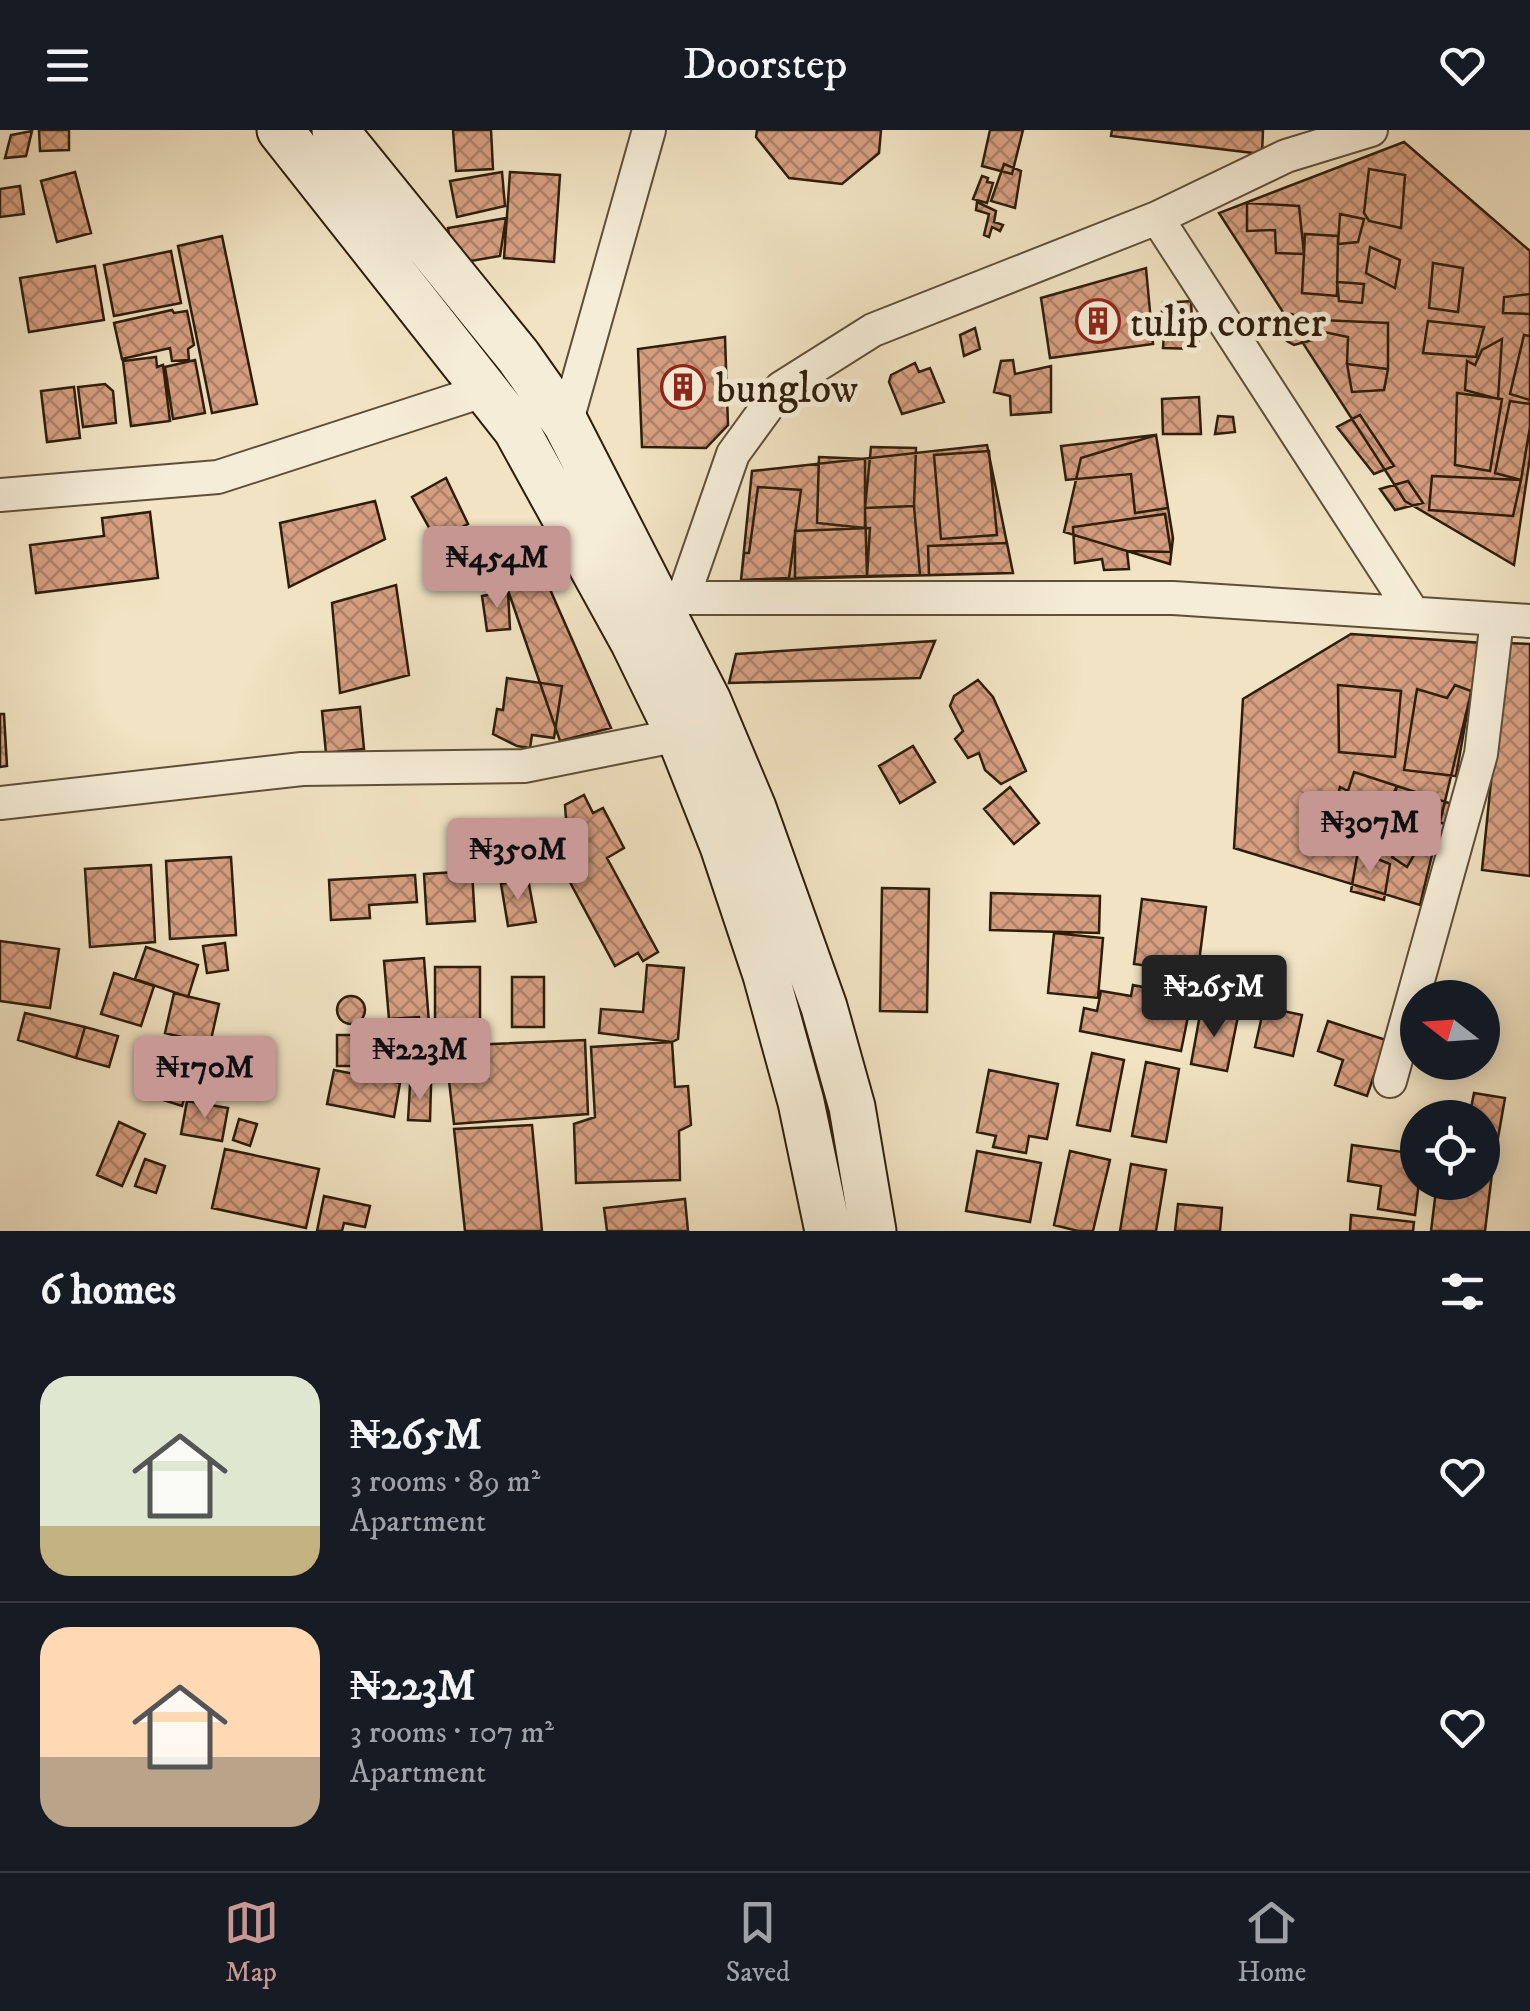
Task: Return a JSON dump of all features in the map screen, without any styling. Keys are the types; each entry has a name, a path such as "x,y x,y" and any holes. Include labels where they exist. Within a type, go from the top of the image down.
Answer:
{"main road":[{"path":"280,130 516,429 634,643 679,735 723,846 766,975 801,1102 828,1231"},
{"path":"335,130 518,356 566,424 672,602 824,1008 852,1108 873,1231"}],"street":[{"path":"566,424 650,130"},
{"path":"1371,130 1287,143 1157,218 873,330 781,388 733,454 672,602 1174,598 1530,621"},
{"path":"1157,218 1413,613"},
{"path":"0,495 218,477 486,390"},
{"path":"1390,1080 1481,754 1497,620"},
{"path":"0,803 302,769 524,766 679,735"}],"building":[{"path":"39,130 69,130 69,150 40,151"},
{"path":"453,130 491,130 493,169 456,171"},
{"path":"757,130 881,130 879,153 842,184 789,178 756,137"},
{"path":"990,130 1023,130 1012,174 982,166"},
{"path":"1112,130 1263,130 1262,154 1111,136"},
{"path":"32,131 26,156 5,158 11,135"},
{"path":"1404,142 1530,251 1530,457 1514,565 1405,501 1219,213"},
{"path":"1004,164 1021,171 1015,208 991,201"},
{"path":"1369,169 1405,175 1401,228 1369,221 1364,213"},
{"path":"75,172 91,233 57,242 41,181"},
{"path":"502,172 505,206 457,217 450,181"},
{"path":"510,172 560,175 554,262 504,258"},
{"path":"982,176 993,183 987,203 973,199"},
{"path":"20,186 24,214 0,217 0,189"},
{"path":"977,202 996,211 994,222 1003,225 1000,231 992,227 989,237 984,235 989,214 976,210"},
{"path":"1247,203 1299,206 1304,254 1276,253 1275,230 1247,231"},
{"path":"1340,214 1364,219 1358,242 1338,244"},
{"path":"506,218 500,256 453,264 448,228"},
{"path":"1305,234 1338,236 1337,296 1302,293"},
{"path":"222,236 257,404 212,413 178,246"},
{"path":"1370,247 1400,260 1395,288 1366,273"},
{"path":"171,251 181,303 114,316 104,265"},
{"path":"1433,263 1463,268 1458,312 1429,308"},
{"path":"95,266 104,320 29,332 20,278"},
{"name":"tulip corner","path":"1146,268 1153,344 1050,358 1041,298"},
{"path":"1337,282 1364,284 1362,303 1339,301"},
{"path":"1530,294 1530,314 1503,313 1504,297"},
{"path":"1191,301 1192,320 1161,319 1163,303"},
{"path":"172,310 187,311 194,345 188,349 189,360 172,361 170,348 122,359 114,323"},
{"path":"1291,314 1318,322 1316,339 1294,345 1287,341"},
{"path":"1165,319 1203,320 1197,349 1163,348"},
{"path":"1320,320 1388,323 1388,369 1347,364 1348,337 1319,331"},
{"path":"1428,321 1484,327 1476,357 1423,353"},
{"path":"975,328 980,349 964,356 960,335"},
{"path":"1524,335 1530,336 1530,400 1510,394"},
{"name":"bunglow","path":"725,337 728,425 706,448 642,447 638,349"},
{"path":"1502,339 1498,399 1465,390 1467,361 1475,365 1482,350"},
{"path":"156,357 157,367 163,365 170,421 131,426 123,361"},
{"path":"195,360 205,413 173,419 165,367"},
{"path":"1013,360 1015,374 1051,366 1051,412 1011,415 1010,396 994,392 1001,361"},
{"path":"915,363 919,372 930,368 944,402 902,414 889,382 891,375"},
{"path":"1347,364 1388,369 1384,390 1352,392"},
{"path":"105,384 113,391 116,423 83,427 78,387"},
{"path":"74,387 80,438 47,442 41,391"},
{"path":"1457,393 1502,399 1490,471 1455,465"},
{"path":"1199,397 1201,434 1163,434 1162,399"},
{"path":"1510,401 1530,404 1521,480 1495,473"},
{"path":"1360,415 1394,466 1374,474 1337,427"},
{"path":"1218,416 1233,417 1235,432 1215,434"},
{"path":"1156,435 1173,538 1170,564 1064,532 1081,458"},
{"path":"1156,435 1168,508 1135,513 1131,474 1066,480 1061,446"},
{"path":"987,445 1013,573 741,580 752,471"},
{"path":"871,447 916,448 914,506 865,508"},
{"path":"989,451 997,535 941,539 934,455"},
{"path":"819,457 865,459 865,528 817,523"},
{"path":"1432,476 1521,480 1513,516 1429,510"},
{"path":"446,478 468,524 436,540 412,497"},
{"path":"1408,481 1423,503 1395,510 1380,489"},
{"path":"758,487 801,490 789,578 741,580 744,553 749,553"},
{"path":"375,501 385,539 289,587 280,523"},
{"path":"914,506 920,575 867,576 865,508"},
{"path":"150,512 158,578 36,593 30,545 104,536 102,518"},
{"path":"1165,514 1171,552 1127,551 1129,569 1104,570 1102,559 1075,563 1073,527"},
{"path":"523,528 611,728 560,741 492,544"},
{"path":"870,528 867,576 795,578 795,531"},
{"path":"1007,543 1013,573 929,575 928,546"},
{"path":"396,585 409,675 340,693 332,603"},
{"path":"508,591 510,629 487,631 482,596"},
{"path":"1351,634 1483,643 1420,905 1234,848 1243,699"},
{"path":"935,641 920,678 729,683 736,654"},
{"path":"1505,643 1530,644 1530,876 1482,870"},
{"path":"507,678 562,686 554,738 532,735 530,748 493,734 497,709 503,710"},
{"path":"978,680 993,697 1026,771 1001,784 985,770 979,753 968,758 955,739 963,731 950,706 954,696"},
{"path":"1338,685 1401,691 1395,757 1339,752"},
{"path":"1455,685 1471,691 1456,776 1404,770 1417,689 1447,698"},
{"path":"360,707 364,749 326,753 322,711"},
{"path":"0,714 4,714 7,766 0,767"},
{"path":"913,746 935,782 900,803 879,766"},
{"path":"1354,772 1397,786 1381,818 1366,811 1369,804 1338,795 1340,787 1348,791"},
{"path":"1397,786 1452,804 1446,824 1409,816 1402,829 1388,824"},
{"path":"1010,787 1039,823 1014,844 984,809"},
{"path":"584,795 593,813 603,808 624,848 607,858 658,952 643,961 638,953 615,966 543,832 566,819 565,805"},
{"path":"1350,814 1388,824 1375,851 1338,844"},
{"path":"1409,829 1426,834 1407,867 1392,857"},
{"path":"1358,851 1390,864 1384,900 1351,891"},
{"path":"231,857 236,935 170,939 166,861"},
{"path":"151,865 155,942 90,947 85,869"},
{"path":"472,871 475,921 427,924 424,874"},
{"path":"415,875 417,902 369,905 370,918 331,920 329,880"},
{"path":"528,879 536,922 508,926 501,884"},
{"path":"882,888 929,889 927,1012 880,1011"},
{"path":"991,893 1100,896 1099,933 990,930"},
{"path":"1142,899 1206,907 1197,978 1177,976 1178,970 1134,964"},
{"path":"1054,933 1103,938 1098,998 1048,993"},
{"path":"0,941 59,949 50,1008 0,1001"},
{"path":"225,943 228,970 207,973 203,946"},
{"path":"146,947 198,965 188,997 135,979"},
{"path":"424,958 429,1023 420,1023 419,1017 389,1019 384,961"},
{"path":"647,965 684,968 678,1039 672,1042 599,1033 601,1009 643,1012"},
{"path":"435,967 480,967 480,1024 435,1023"},
{"path":"114,973 154,986 141,1026 101,1014"},
{"path":"512,977 544,977 544,1027 512,1027"},
{"path":"1133,985 1192,997 1181,1051 1080,1031 1084,1008 1097,1011 1101,991 1131,996"},
{"path":"174,993 219,1004 210,1044 165,1033"},
{"path":"351,996 361,1000 365,1010 361,1020 351,1024 341,1020 337,1010 341,1000"},
{"path":"1264,1007 1302,1015 1293,1056 1255,1047"},
{"path":"1201,1009 1238,1016 1227,1071 1191,1064"},
{"path":"25,1013 85,1027 76,1058 18,1040"},
{"path":"1328,1021 1386,1040 1367,1096 1335,1085 1343,1060 1318,1051"},
{"path":"85,1027 118,1036 109,1067 76,1058"},
{"path":"337,1035 358,1035 359,1066 337,1066"},
{"path":"399,1036 425,1036 425,1079 400,1079"},
{"path":"585,1040 588,1114 454,1124 445,1046"},
{"path":"672,1042 675,1087 688,1086 691,1125 679,1131 680,1180 576,1183 574,1124 595,1117 591,1047"},
{"path":"1092,1053 1124,1060 1110,1131 1077,1125"},
{"path":"147,1062 191,1076 182,1106 138,1092"},
{"path":"1146,1062 1179,1069 1166,1142 1132,1136"},
{"path":"334,1070 400,1083 394,1117 327,1104"},
{"path":"989,1070 1058,1084 1047,1139 1029,1136 1026,1153 993,1147 996,1136 977,1132"},
{"path":"410,1085 431,1085 430,1121 408,1120"},
{"path":"1474,1093 1505,1098 1500,1127 1500,1100 1473,1100"},
{"path":"187,1101 228,1108 222,1141 181,1134"},
{"path":"239,1119 257,1124 250,1146 233,1140"},
{"path":"119,1122 145,1134 122,1186 97,1175"},
{"path":"532,1125 542,1231 465,1231 454,1129"},
{"path":"1352,1145 1400,1152 1400,1200 1417,1200 1415,1215 1378,1209 1381,1186 1348,1181"},
{"path":"225,1149 319,1169 306,1228 212,1208"},
{"path":"977,1151 1041,1163 1030,1222 966,1211"},
{"path":"1070,1151 1110,1160 1093,1231 1054,1225"},
{"path":"145,1159 165,1166 156,1193 135,1186"},
{"path":"1131,1164 1166,1170 1156,1231 1120,1231"},
{"path":"324,1196 370,1206 365,1227 344,1223 342,1231 317,1231"},
{"path":"685,1199 688,1231 607,1231 604,1208"},
{"path":"1435,1200 1489,1200 1485,1231 1431,1231"},
{"path":"1178,1204 1222,1208 1220,1231 1175,1231"},
{"path":"1351,1215 1414,1222 1413,1231 1350,1231"}],"place":[{"name":"tulip corner","path":"1098,321"},
{"name":"bunglow","path":"683,387"}]}
